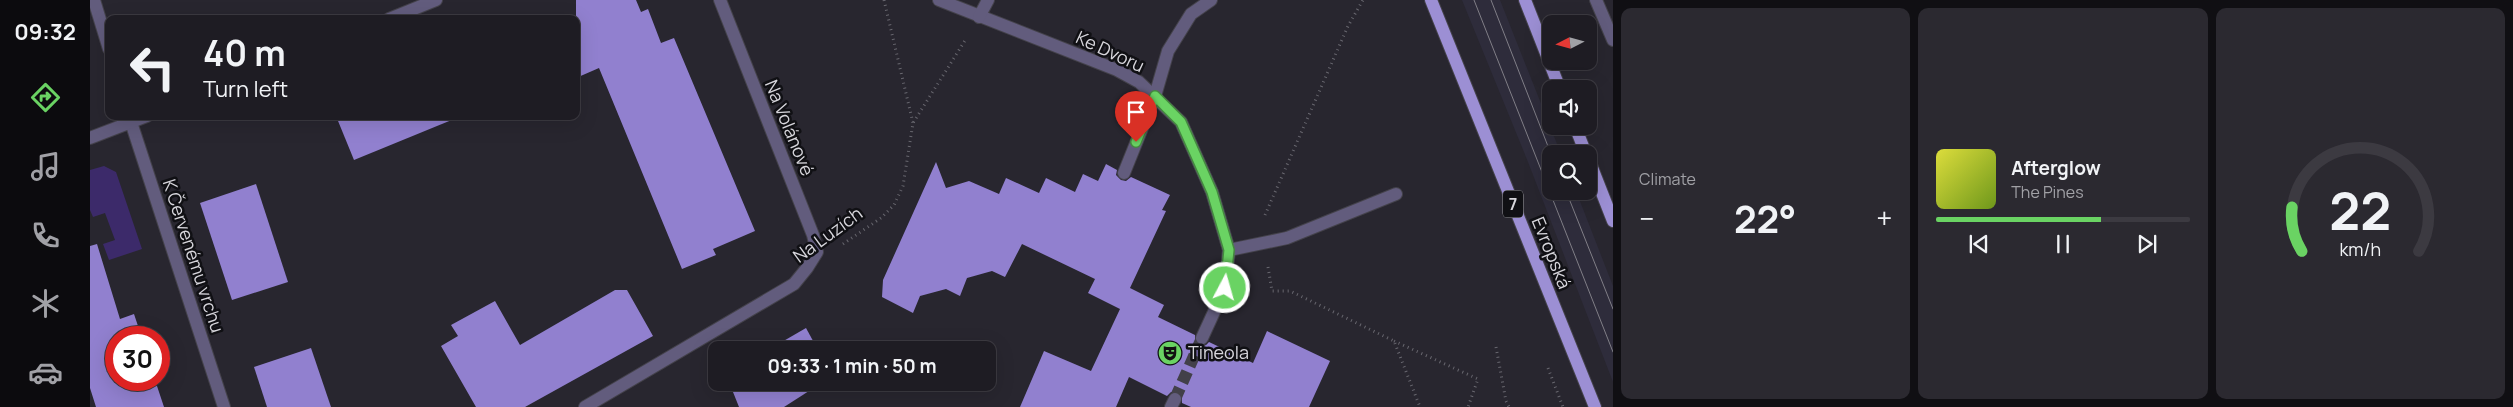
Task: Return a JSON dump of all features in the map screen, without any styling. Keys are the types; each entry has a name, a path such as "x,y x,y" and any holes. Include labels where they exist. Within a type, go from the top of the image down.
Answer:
{"main road":[{"name":"Evropská","path":"1431,0 1595,407"},
{"path":"1525,0 1556,80"},
{"path":"1597,180 1613,221"}],"street":[{"path":"94,0 105,36"},
{"path":"399,15 436,0"},
{"name":"Na Volánové","path":"720,0 813,235 816,252 807,268"},
{"name":"Ke Dvoru","path":"939,0 1117,70 1139,82 1181,122 1212,192 1229,250 1225,288 1202,338"},
{"path":"979,17 988,0"},
{"path":"1124,173 1155,96 1168,51 1191,14 1211,0"},
{"path":"1596,0 1613,40"},
{"path":"90,138 128,120"},
{"name":"K Červenému vrchu","path":"130,120 224,407"},
{"path":"1229,250 1287,238 1396,194"},
{"name":"Na Luzích","path":"585,407 794,284 807,268"}],"path":[{"path":"884,0 913,123"},
{"path":"1363,0 1348,26 1260,226 1272,291 1290,291 1478,379 1468,407"},
{"name":"Na Luzích","path":"807,268 881,218 894,205 903,186 913,123 979,17"},
{"path":"1394,341 1420,407"},
{"path":"1496,347 1506,401 1509,407"}],"shaded area":[{"path":"1462,0 1500,0 1542,106 1542,135 1553,135 1557,145 1542,145 1542,198"},
{"path":"104,166 116,172 142,249 109,260 103,244 115,240 105,213 93,217 90,210 90,170"},
{"path":"1543,200 1580,200 1613,286 1613,382"}],"building":[{"path":"576,0 636,0 641,12 648,9 661,43 674,38 755,231 713,249 716,255 682,269 599,68 580,76 580,15 576,15"},
{"path":"338,120 452,120 354,160"},
{"path":"936,162 946,188 969,181 999,194 1006,178 1039,193 1046,178 1075,192 1083,174 1098,181 1106,164 1117,170 1116,175 1121,180 1126,181 1131,177 1170,195 1162,210 1166,211 1130,288 1164,305 1158,317 1195,335 1195,342 1199,346 1206,345 1209,342 1253,363 1267,331 1330,361 1309,407 1191,407 1182,403 1182,395 1178,392 1171,392 1167,396 1129,377 1116,407 1020,407 1044,351 1091,371 1120,309 1088,293 1095,279 1022,244 1005,277 992,271 967,278 960,296 946,289 920,296 913,313 882,297 883,280"},
{"path":"256,184 288,282 232,300 200,203"},
{"path":"97,244 120,319 134,314 138,326 105,326 105,391 159,391 164,407 96,407 90,388 90,246"},
{"path":"615,290 627,290 653,336 525,407 476,407 441,346 458,336 451,325 495,301 520,345"},
{"path":"806,328 813,341 784,341"},
{"path":"311,348 331,407 267,407 254,367"},
{"path":"733,391 809,391 784,407 739,407"}],"tunnel":[{"path":"1175,399 1202,338"}],"tram line":[{"path":"1474,0 1613,352"},
{"path":"1491,0 1547,145"},
{"path":"1570,200 1613,309"}],"place":[{"name":"Tineola","path":"1170,353"}],"route":[{"path":"1136,142 1155,96 1181,122 1212,192 1229,250 1225,288"}]}
